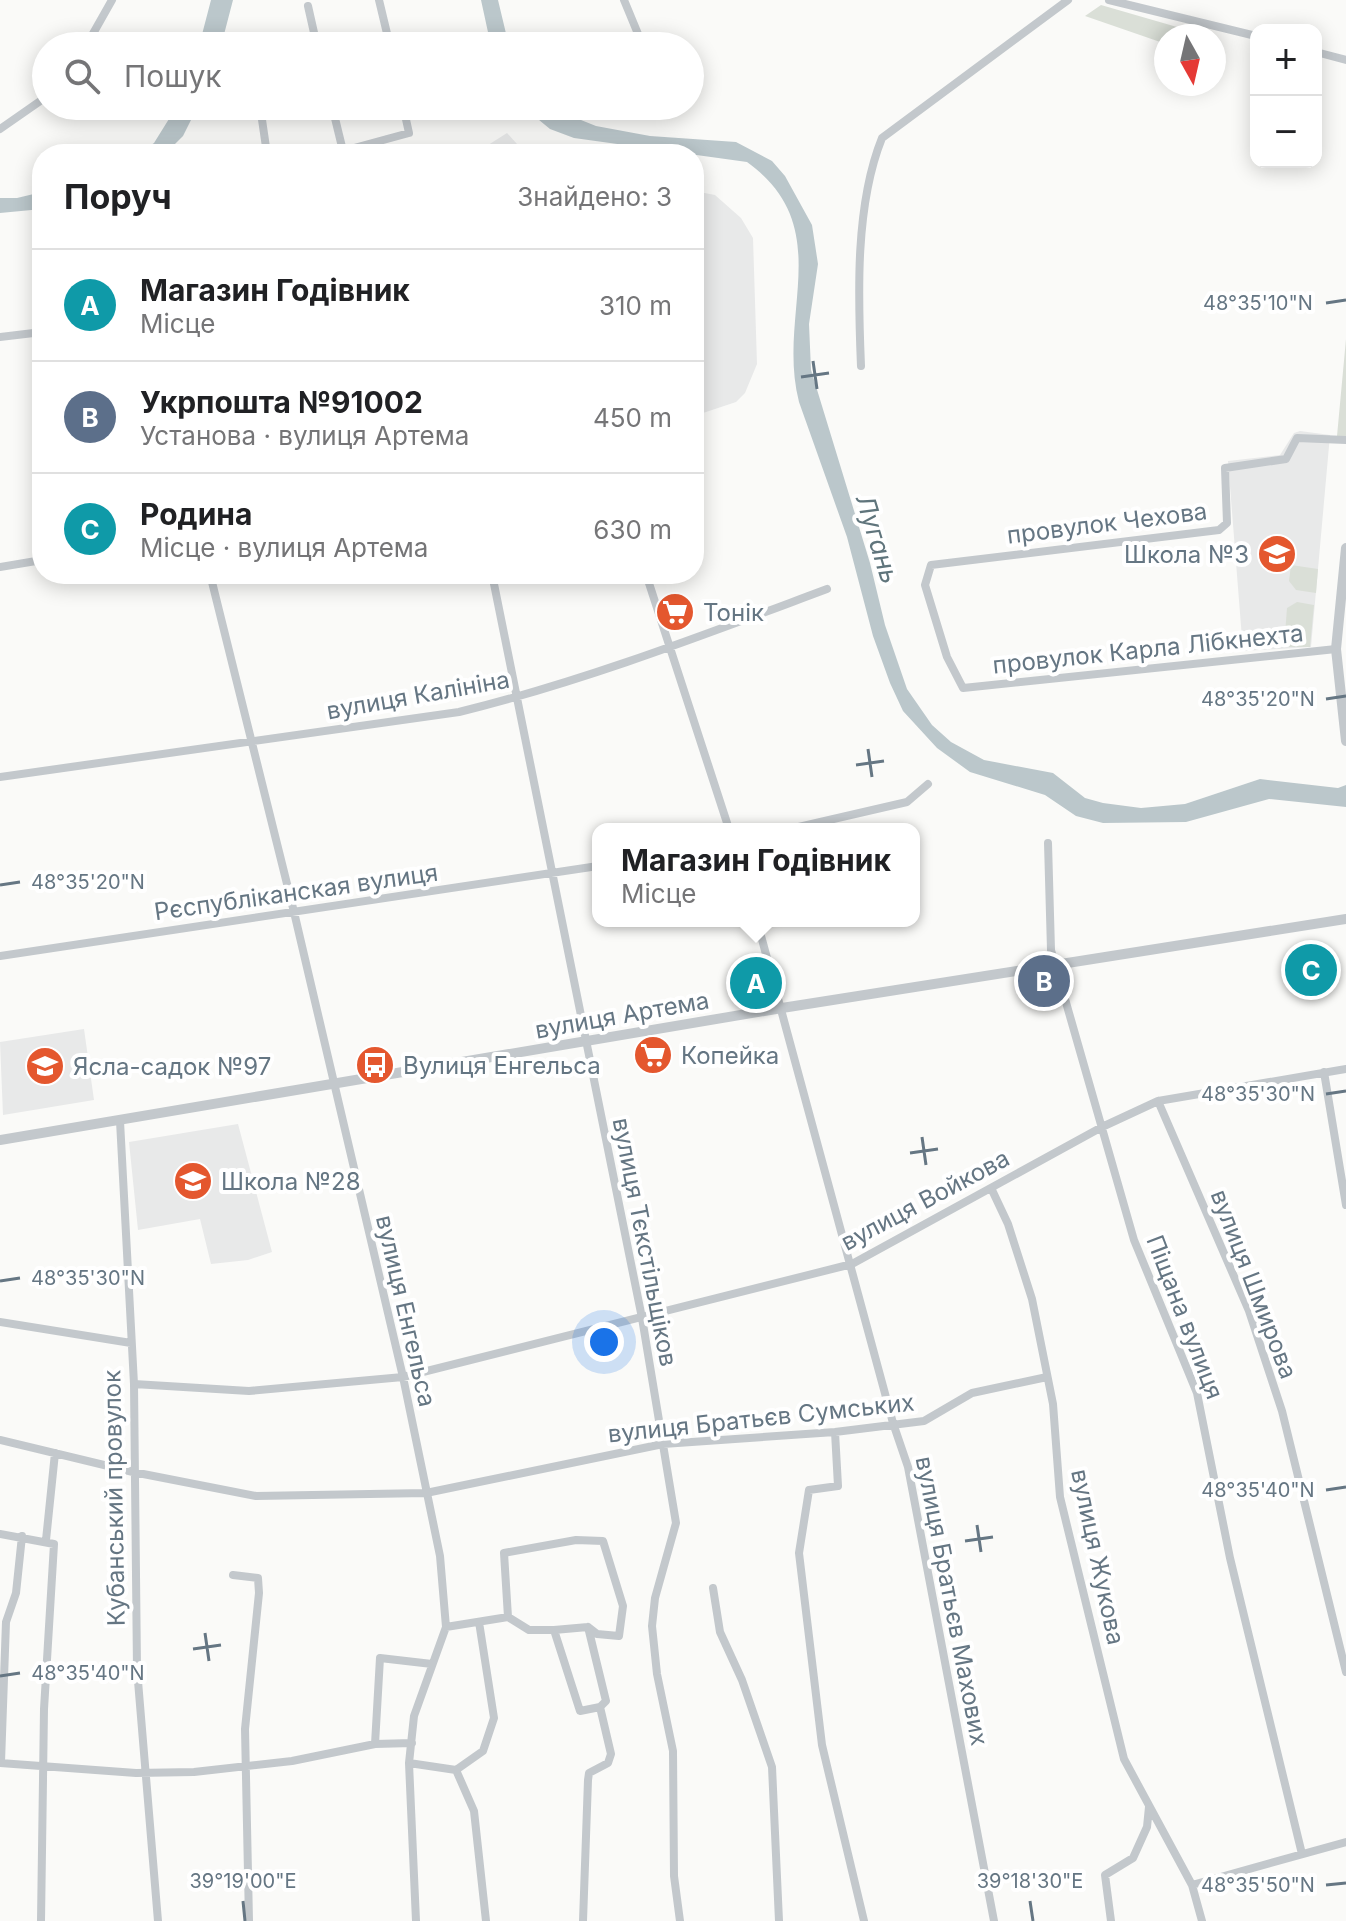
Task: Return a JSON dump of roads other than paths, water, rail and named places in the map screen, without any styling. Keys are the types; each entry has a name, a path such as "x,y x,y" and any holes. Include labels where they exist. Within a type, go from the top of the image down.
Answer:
{"street":[{"path":"94,32 112,0"},
{"path":"379,0 387,32"},
{"path":"624,0 637,32"},
{"path":"861,366 860,253 875,155 882,138 1068,0"},
{"path":"1109,0 1250,35"},
{"path":"308,6 314,32"},
{"path":"1322,54 1346,60"},
{"path":"0,129 32,107"},
{"path":"262,120 266,144"},
{"path":"335,120 341,144"},
{"path":"369,144 409,133 406,120"},
{"path":"0,337 32,333"},
{"name":"провулок Чехова","path":"963,688 947,657 925,585 931,565 1219,530 1227,523 1225,468 1286,459 1297,438 1346,440"},
{"path":"1346,548 1342,622 1336,649 1346,741"},
{"path":"0,567 32,562"},
{"name":"вулиця Енгельса","path":"212,584 294,912 331,1083 403,1377 440,1556 446,1627 414,1716 409,1763 416,1921"},
{"name":"вулиця Тєкстільщіков","path":"494,584 642,1318 676,1523 655,1598 652,1626 657,1674 673,1751 674,1876 680,1921"},
{"path":"649,584 727,823"},
{"name":"вулиця Калініна","path":"0,777 459,712 518,698 670,648 827,589"},
{"name":"провулок Карла Лібкнехта","path":"963,688 1336,649"},
{"path":"816,823 907,802 928,784"},
{"name":"Піщана вулиця","path":"1048,843 1051,950 1134,1240 1197,1393 1230,1558 1302,1854"},
{"name":"Рєспубліканская вулиця","path":"0,956 592,867"},
{"name":"вулиця Артема","path":"0,1140 782,1008 1346,919"},
{"name":"вулиця Братьєв Махових","path":"759,927 893,1423 908,1467 994,1921"},
{"name":"вулиця Войкова","path":"134,1384 249,1391 403,1377 852,1264 1102,1127 1158,1101 1346,1069"},
{"path":"1324,1072 1346,1205"},
{"name":"вулиця Шмирова","path":"1158,1101 1254,1325 1282,1411 1346,1672"},
{"name":"Кубанський провулок","path":"120,1121 134,1384 137,1669 158,1921"},
{"name":"вулиця Жукова","path":"992,1190 1008,1224 1032,1299 1047,1377 1060,1497 1124,1759 1192,1885 1202,1921"},
{"path":"0,1322 131,1343"},
{"name":"вулиця Братьєв Сумських","path":"0,1440 133,1472 256,1496 426,1493 663,1444 835,1432 924,1421 972,1393 1047,1377"},
{"path":"835,1432 838,1486 809,1490 799,1553 822,1745 864,1921"},
{"path":"46,1540 55,1453"},
{"path":"0,1534 46,1540 54,1544 44,1709 41,1921"},
{"path":"22,1536 16,1593 6,1622 0,1762 148,1774 247,1768 344,1753 375,1744 412,1743"},
{"path":"446,1627 508,1617 529,1630 588,1627 597,1634 619,1636 623,1606 603,1541 576,1540 504,1553 508,1617"},
{"path":"233,1575 258,1578 259,1593 246,1710 249,1921"},
{"path":"713,1588 720,1632 742,1680 772,1767 779,1921"},
{"path":"409,1763 456,1770 483,1751 494,1718 479,1622"},
{"path":"554,1630 580,1711 600,1707 606,1701 588,1627"},
{"path":"375,1744 380,1658 432,1664"},
{"path":"583,1921 589,1773 608,1763 611,1754 600,1707"},
{"path":"456,1770 474,1811 486,1921"},
{"path":"1111,1921 1105,1875 1133,1858 1147,1827 1149,1806"},
{"path":"1192,1885 1346,1842"}],"place":[{"name":"Школа №3","path":"1277,554"},
{"name":"Тонік","path":"675,612"},
{"name":"Родина","path":"1311,970"},
{"name":"Укрпошта №91002","path":"1044,981"},
{"name":"Магазин Годівник","path":"756,983"},
{"name":"Копейка","path":"653,1055"},
{"name":"Вулиця Енгельса","path":"375,1065"},
{"name":"Ясла-садок №97","path":"45,1066"},
{"name":"Школа №28","path":"193,1181"}],"water label":[{"name":"Лугань","path":"878,539"}]}
